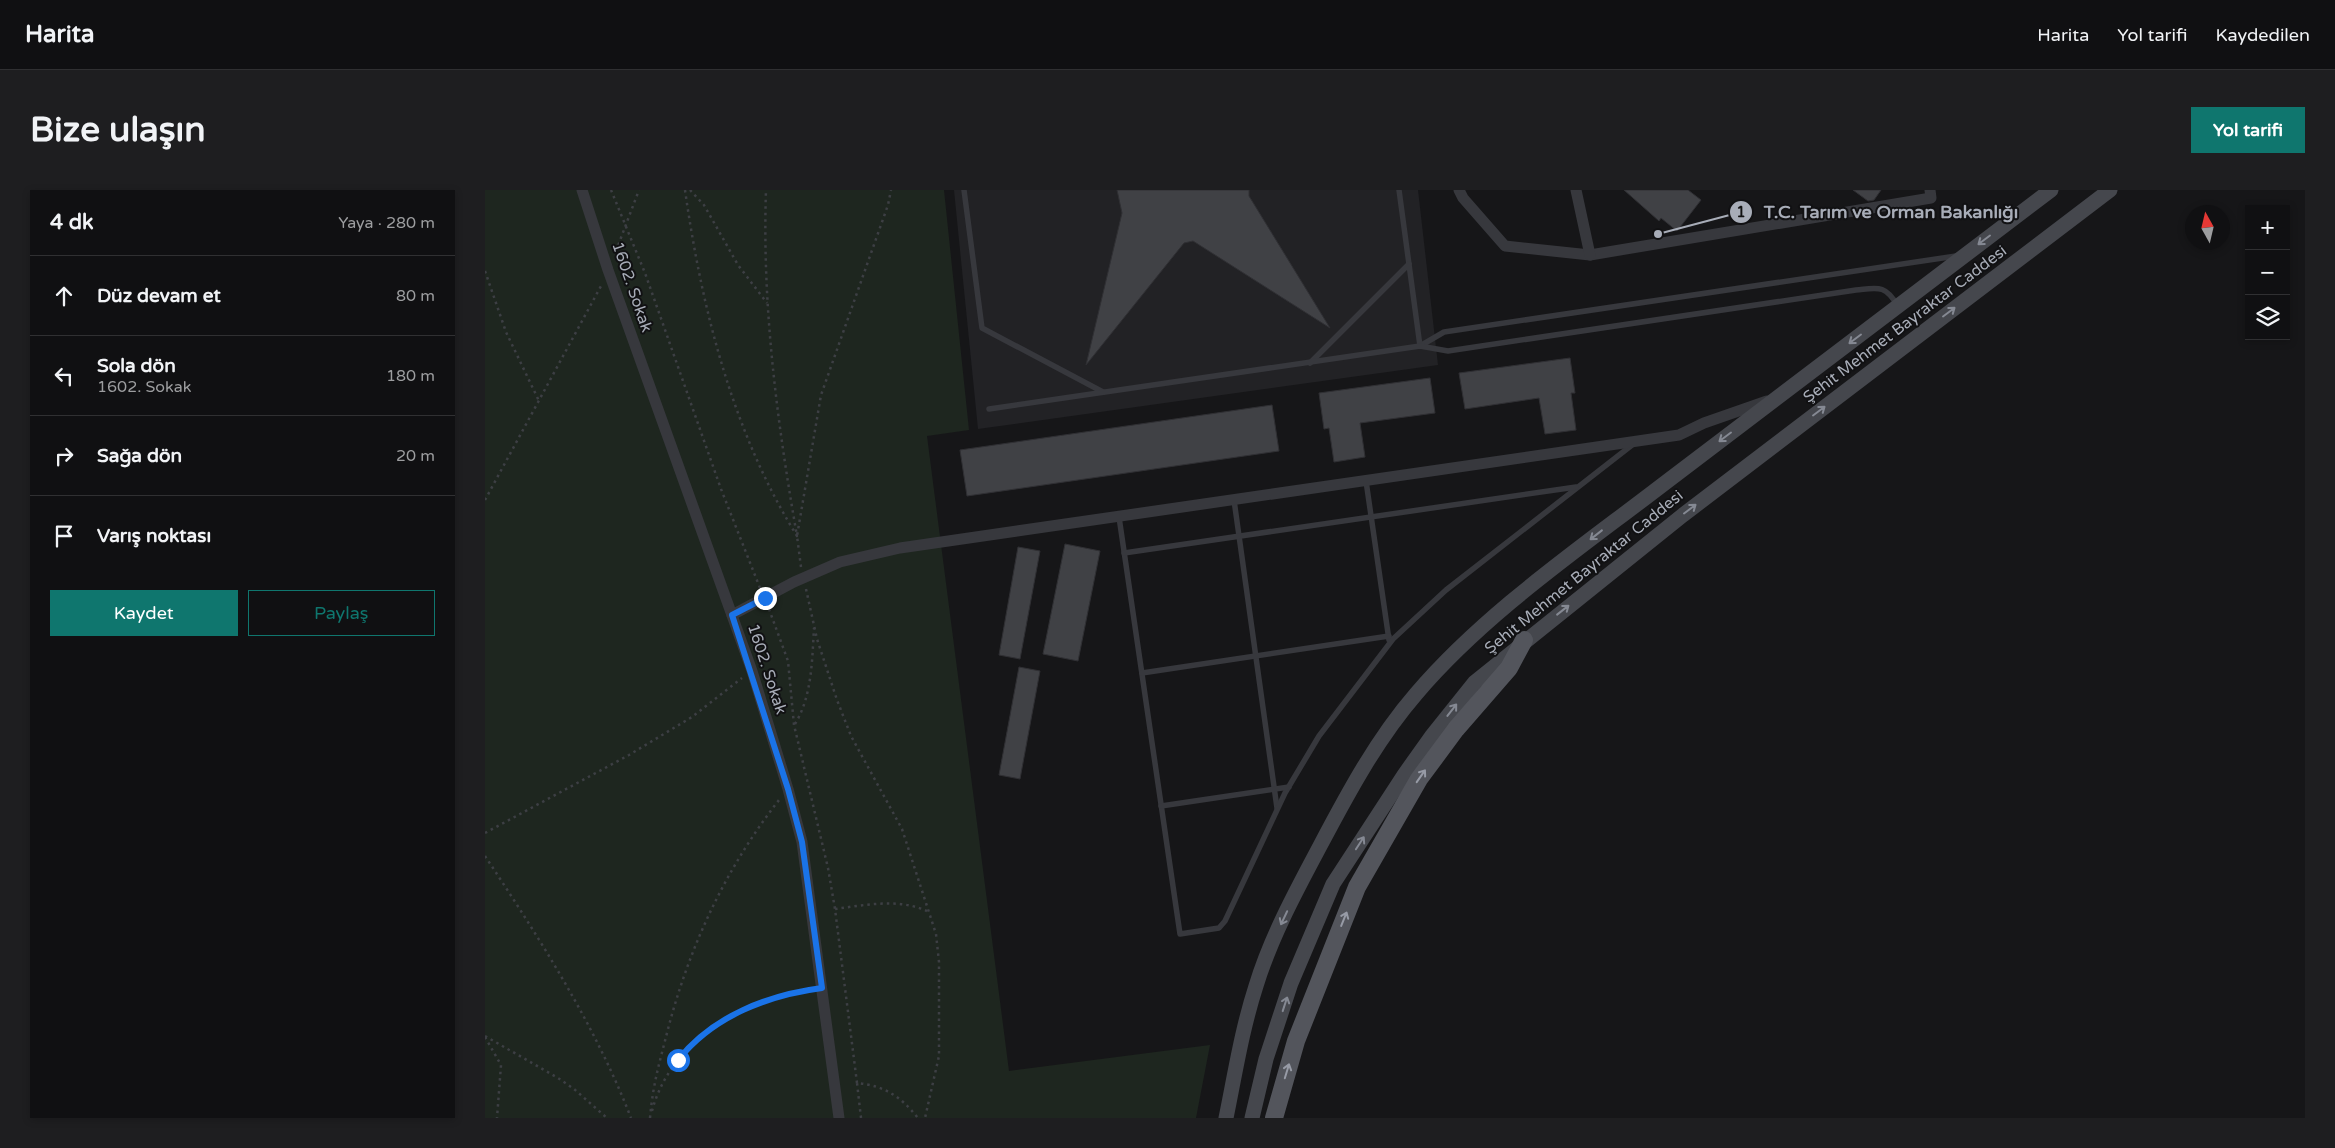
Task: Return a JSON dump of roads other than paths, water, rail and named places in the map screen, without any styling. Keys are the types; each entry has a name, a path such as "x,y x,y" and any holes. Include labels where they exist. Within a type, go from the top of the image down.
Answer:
{"main road":[{"name":"Şehit Mehmet Bayraktar Caddesi","path":"1226,1118 1236,1067 1263,966 1305,874 1358,778 1416,694 1464,645 1550,571 2051,190"},
{"name":"Şehit Mehmet Bayraktar Caddesi","path":"1252,1118 1264,1066 1291,983 1333,884 1404,775 1475,682 1524,640 1683,515 2110,190"},
{"path":"1274,1118 1299,1033 1357,887 1419,779 1456,729 1509,668 1524,640"},
{"path":"1215,1118 1236,1067"}],"street":[{"name":"1602. Sokak","path":"582,190 751,670 788,789 802,842 839,1118"},
{"path":"1459,190 1463,198 1505,246 1590,255 1931,198 1930,190"},
{"path":"1576,190 1590,255"},
{"path":"732,615 802,578 840,562 900,548 1679,435 1704,423 1777,398"}],"lane":[{"path":"964,190 982,328 1103,392"},
{"path":"1399,190 1420,346"},
{"path":"1420,346 1443,332 1966,254"},
{"path":"1310,362 1409,264"},
{"path":"989,409 1420,346 1448,351 1856,290 1884,289 1891,294 1898,307"},
{"path":"1119,517 1180,934 1219,928 1225,921 1277,809 1319,736 1390,643 1446,590 1636,441"},
{"path":"1366,481 1390,643"},
{"path":"1124,553 1578,487"},
{"path":"1234,500 1277,809"},
{"path":"1142,673 1389,636"},
{"path":"1161,806 1289,787"}],"place":[{"name":"T.C. Tarım ve Orman Bakanlığı","path":"1658,234"}]}
